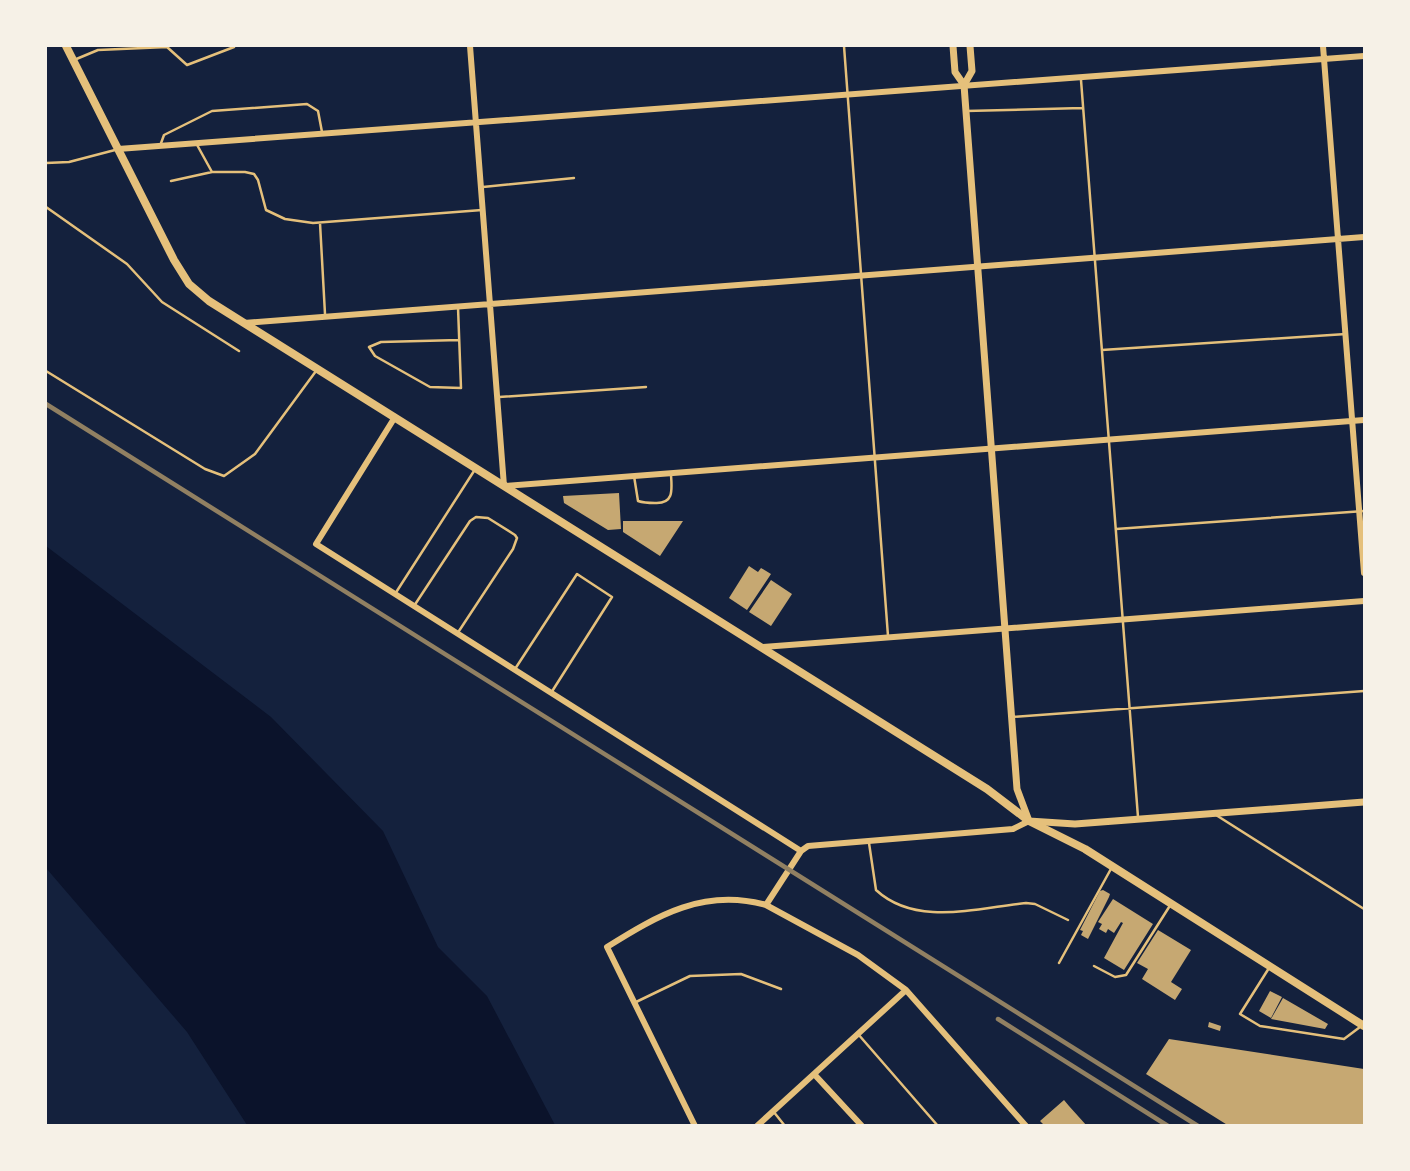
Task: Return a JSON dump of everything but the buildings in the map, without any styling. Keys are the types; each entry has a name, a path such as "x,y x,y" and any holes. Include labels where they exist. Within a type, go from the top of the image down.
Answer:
{"main road":[{"path":"66,46 174,260 189,284 209,302 987,789 1029,821 1085,849 1364,1025"}],"street":[{"path":"470,46 505,486 1364,420"},
{"path":"953,46 955,72 964,85 1017,789 1029,821"},
{"path":"964,85 972,71 970,46"},
{"path":"1323,46 1362,511 1364,573"},
{"path":"118,149 1364,56"},
{"path":"244,323 1364,237"},
{"path":"395,417 316,544 800,850"},
{"path":"762,648 1364,601"},
{"path":"766,905 800,850 815,844 1013,829 1029,821 1075,824 1364,802"},
{"path":"695,1125 607,947 646,923 697,902 749,901 766,905 858,956 906,990 1026,1125"},
{"path":"757,1125 906,990"},
{"path":"814,1074 862,1125"}],"lane":[{"path":"844,46 888,638"},
{"path":"74,60 98,50 167,47 187,65 234,47"},
{"path":"1081,77 1138,820"},
{"path":"160,146 164,135 212,111 307,104 318,111 322,133"},
{"path":"966,111 1083,108"},
{"path":"197,143 212,172"},
{"path":"46,163 69,162 118,149"},
{"path":"171,181 212,172 254,174 266,210 285,219 320,223 483,210"},
{"path":"481,187 574,178"},
{"path":"46,207 127,264 162,302 239,351"},
{"path":"320,223 325,317"},
{"path":"457,307 459,340 461,388 430,387 375,356 369,347 381,342 459,340"},
{"path":"1102,350 1346,334"},
{"path":"46,371 205,468 224,476 254,454 318,369"},
{"path":"498,397 646,387"},
{"path":"395,594 476,468"},
{"path":"634,476 638,501 664,504 672,494 671,473"},
{"path":"1116,529 1362,511"},
{"path":"414,607 470,521 482,516 497,523 514,535 516,543 457,634"},
{"path":"515,670 576,573 612,597 551,693"},
{"path":"1012,717 1364,691"},
{"path":"1214,814 1364,909"},
{"path":"869,840 876,890 883,897 917,912 1026,903 1035,904 1068,920"},
{"path":"1059,963 1112,867"},
{"path":"1094,966 1115,977 1126,975 1171,904"},
{"path":"1270,966 1240,1014 1260,1026 1344,1039 1364,1025"},
{"path":"635,1002 690,976 741,974 781,989"},
{"path":"858,1034 938,1125"},
{"path":"773,1111 785,1125"}],"water":[{"path":"46,546 271,717 383,831 438,947 487,996 555,1125 247,1125 187,1032 46,868"}],"railway":[{"path":"46,404 1198,1126"},
{"path":"998,1019 1168,1126"}]}
